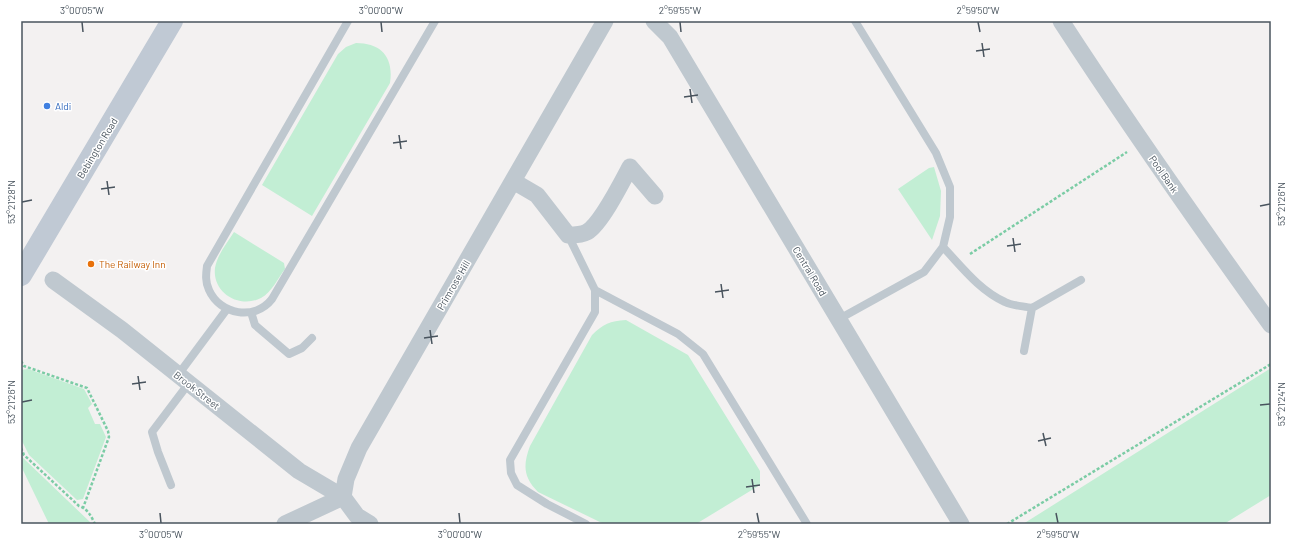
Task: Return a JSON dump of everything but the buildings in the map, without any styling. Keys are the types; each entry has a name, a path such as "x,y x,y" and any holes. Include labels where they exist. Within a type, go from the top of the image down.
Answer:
{"main road":[{"name":"Bebington Road","path":"21,275 172,21"}],"street":[{"name":"Primrose Hill","path":"343,497 346,479 359,448 605,21"},
{"name":"Central Road","path":"654,21 670,37 961,524"},
{"name":"Pool Bank","path":"1061,21 1095,74 1220,256 1271,325"},
{"path":"513,181 537,195 568,235 586,233 595,226 620,187 630,167 655,196"},
{"name":"Brook Street","path":"53,280 122,330 299,471 343,497"},
{"path":"285,524 343,497 357,516 370,524"}],"lane":[{"path":"348,21 207,266 206,277 208,289 214,299 227,309 234,312 251,312 268,305 435,21"},
{"path":"839,319 924,272 943,246 950,217 950,187 936,153 855,21"},
{"path":"568,235 595,290 595,312 510,460 510,473 517,485 546,504 586,524"},
{"path":"943,246 988,293 1007,303 1032,308 1081,280"},
{"path":"595,290 678,334 703,354 807,524"},
{"path":"1024,351 1032,308"},
{"path":"172,485 158,452 152,432 227,309"},
{"path":"251,312 255,325 288,354 302,348 312,338"}],"path":[{"path":"958,263 1142,142"},
{"path":"21,361 24,366 87,388 108,431 109,437 83,508"},
{"path":"1007,524 1271,364"},
{"path":"21,448 24,455 79,506 85,508 95,524"}],"green space":[{"path":"356,43 372,46 384,53 390,66 390,83 312,216 262,185 338,54 346,47"},
{"path":"934,167 941,191 940,216 932,240 898,189 929,168"},
{"path":"234,232 284,263 285,269 272,289 261,298 253,301 236,300 229,296 218,285 215,277 215,268 218,258"},
{"path":"626,320 688,355 760,471 760,485 696,524 604,524 538,492 527,476 526,459 530,446 592,335 607,324 615,321"},
{"path":"1271,368 1271,495 1224,524 1023,524"},
{"path":"28,369 84,389 92,404 88,408 95,424 100,424 106,437 83,499 77,500 29,455 21,439 21,370"},
{"path":"21,456 91,524 49,524 21,466"}],"place":[{"name":"Aldi","path":"47,106"},
{"name":"The Railway Inn","path":"91,264"}]}
